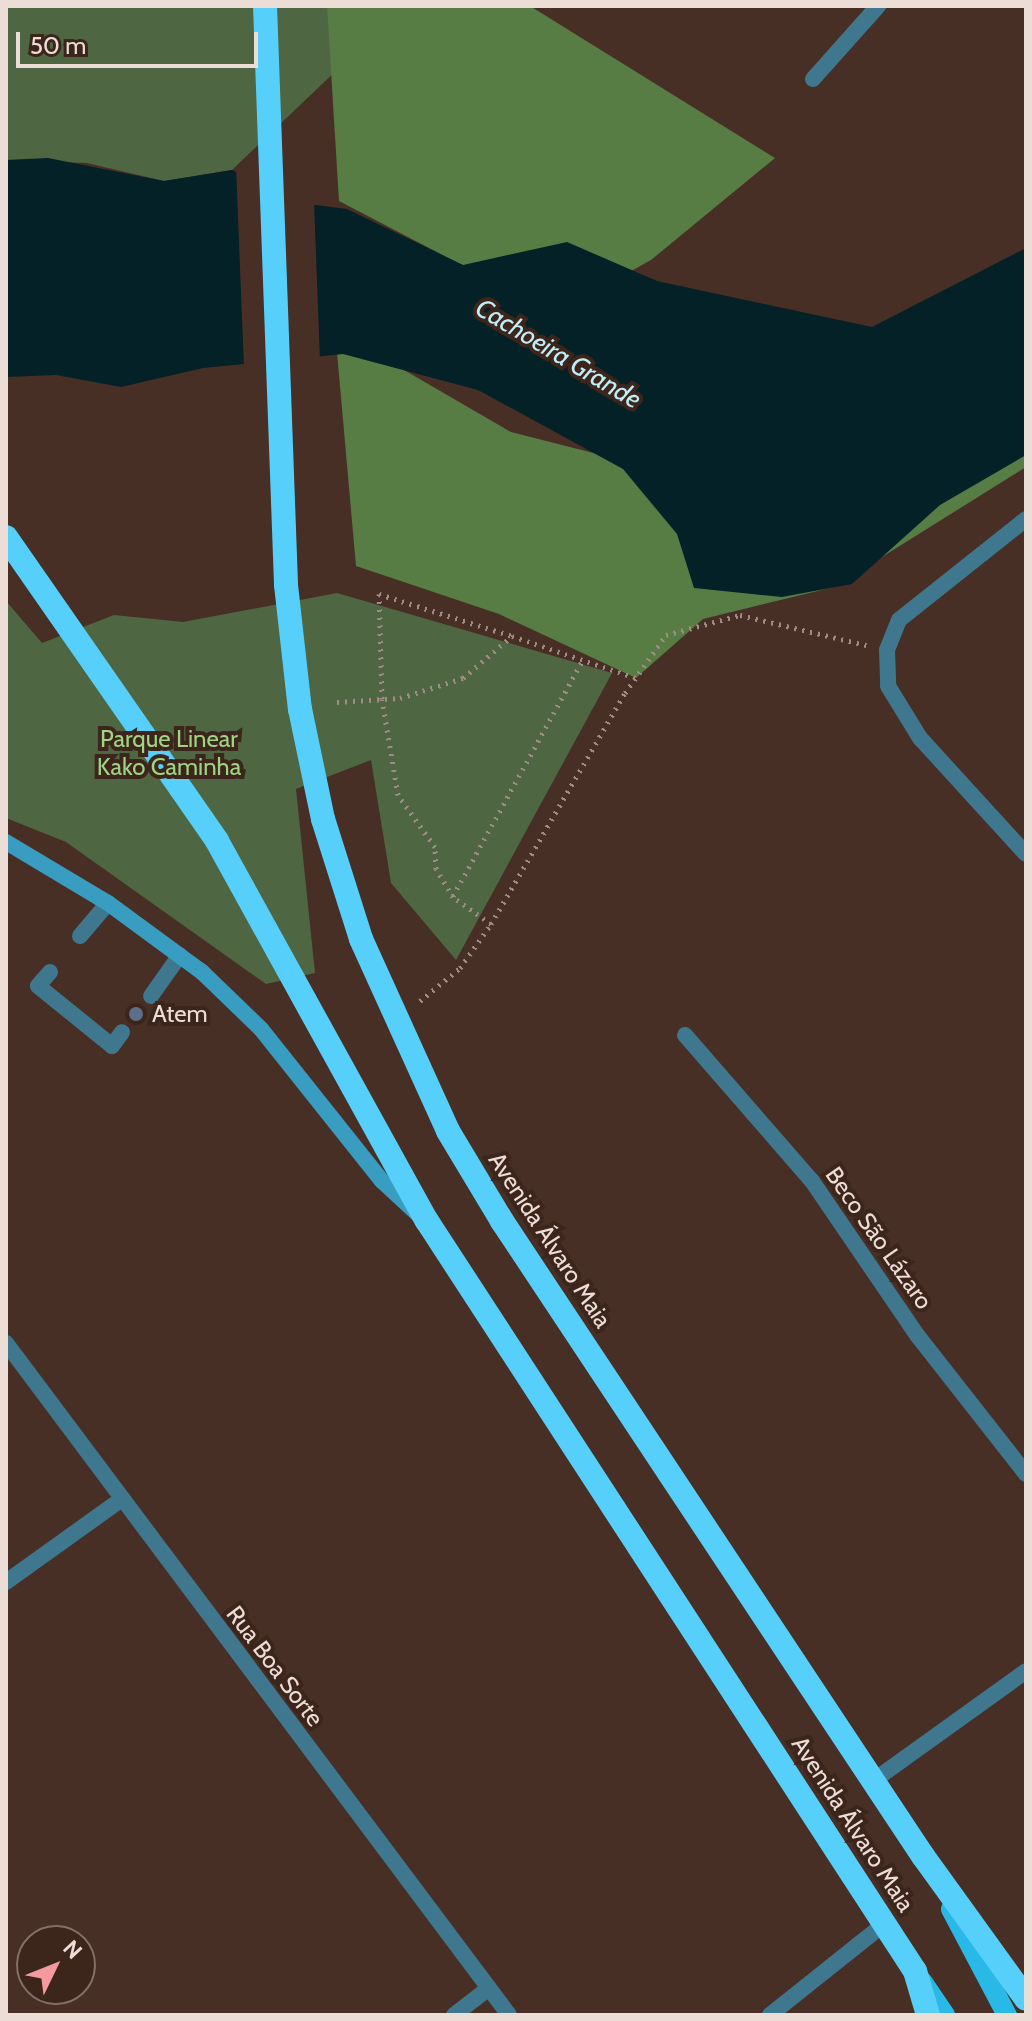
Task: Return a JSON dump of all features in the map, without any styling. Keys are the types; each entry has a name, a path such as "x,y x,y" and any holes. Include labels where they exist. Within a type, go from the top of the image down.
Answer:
{"highway":[{"name":"Avenida Álvaro Maia","path":"265,6 286,585 300,709 323,819 361,939 395,1023 448,1131 502,1221 923,1856 1026,1999"},
{"name":"Avenida Álvaro Maia","path":"6,537 217,841 427,1221 915,1971"},
{"path":"915,1971 928,2015"}],"main road":[{"path":"923,1856 1007,2015"},
{"name":"Avenida Álvaro Maia","path":"915,1971 945,2015"}],"street":[{"path":"813,79 878,6"},
{"path":"1026,519 899,620 887,650 888,686 920,738 1026,854"},
{"name":"Avenida Álvaro Maia","path":"10,847 108,903 180,955 230,998 288,1059 382,1181 427,1221"},
{"path":"80,936 108,903"},
{"path":"151,996 180,955"},
{"path":"50,972 38,986 112,1046 122,1032"},
{"name":"Beco São Lázaro","path":"685,1035 812,1181 917,1335 1026,1474"},
{"name":"Rua Boa Sorte","path":"6,1343 119,1501 509,2015"},
{"path":"6,1582 119,1501"},
{"path":"873,1781 1026,1671"},
{"path":"770,2015 884,1924"},
{"path":"454,2015 489,1988"}],"path":[{"path":"491,924 453,897 436,869 435,847 398,795 382,699 379,594 636,678"},
{"path":"395,1023 460,968 491,924 636,678 666,635 740,615 887,650"},
{"path":"337,702 382,699 463,678 512,636"},
{"path":"453,897 583,660"}],"green space":[{"path":"6,6 404,6 232,170 164,181 87,163 6,160"},
{"path":"327,6 530,6 775,158 651,260 566,307 500,285 339,201"},
{"path":"335,330 511,432 754,494 1026,331 1026,467 834,587 703,619 636,678 499,614 356,566"},
{"name":"Parque Linear Kako Caminha","path":"337,593 612,673 456,960 391,883 371,760 296,789 315,973 266,984 66,842 6,818 6,601 42,643 114,615 183,622"}],"water":[{"name":"Cachoeira Grande","path":"48,158 164,181 232,170 300,203 347,209 463,265 567,242 657,281 872,327 1026,248 1026,455 940,505 852,584 782,597 694,588 677,534 623,469 478,390 343,354 203,368 121,387 56,375 6,377 6,160"}],"pier":[{"path":"236,167 314,201 320,361 244,368"}],"place":[{"name":"Atem","path":"136,1014"}]}
